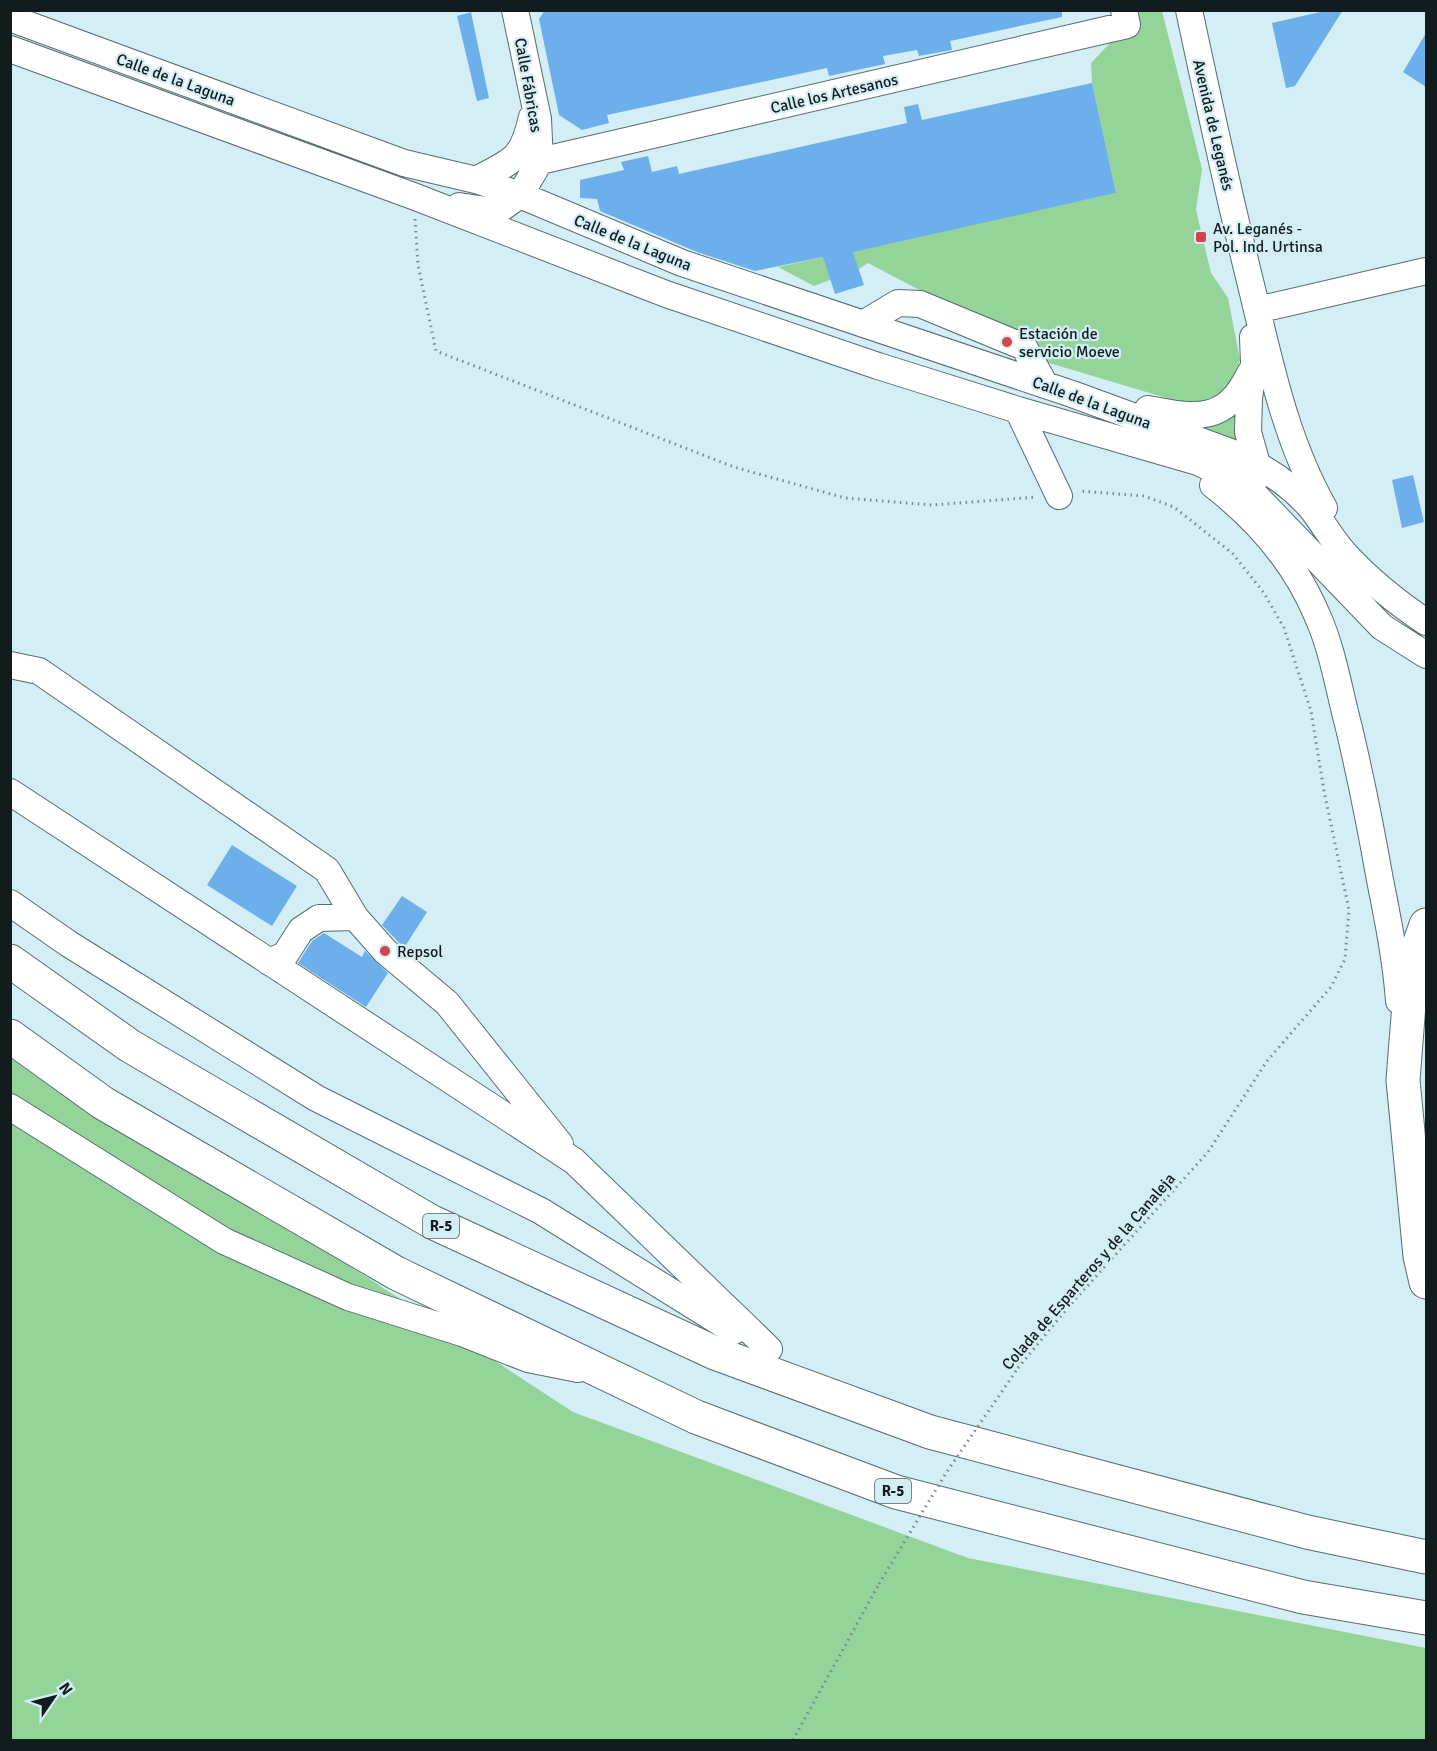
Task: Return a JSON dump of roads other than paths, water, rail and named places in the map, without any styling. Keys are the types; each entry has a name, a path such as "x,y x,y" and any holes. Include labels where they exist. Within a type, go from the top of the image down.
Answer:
{"highway":[{"path":"1426,925 1416,954 1411,979 1403,1080 1420,1256 1426,1282"},
{"name":"R-5","path":"10,961 130,1046 432,1222 715,1353 930,1432 1307,1532 1426,1557"},
{"name":"R-5","path":"10,1036 103,1103 396,1273 696,1417 896,1492 1303,1597 1426,1618"},
{"path":"769,1349 832,1375 906,1423"}],"street":[{"name":"Calle Fábricas","path":"515,10 538,119 540,161"},
{"name":"Avenida de Leganés","path":"1189,10 1278,397 1304,471 1323,507 1351,552 1379,587"},
{"name":"Calle de la Laguna","path":"10,18 404,163 476,180 520,195 682,263 1072,394 1257,464 1297,492 1344,553 1379,587"},
{"name":"Calle los Artesanos","path":"540,161 1126,18"},
{"name":"Calle de la Laguna","path":"10,49 417,198 666,294 878,366 1127,443"},
{"path":"476,180 508,164 521,152 535,105"},
{"path":"417,198 486,210 503,207 520,195 540,161"},
{"path":"1257,310 1426,271"},
{"path":"863,324 898,303 920,304 1024,347 1046,385"},
{"name":"Avenida de Leganés","path":"1257,310 1253,328 1254,364 1249,398 1248,432 1257,464 1274,495 1343,589"},
{"path":"1072,394 1187,417 1207,415 1227,404 1241,392 1254,364"},
{"path":"1018,410 1059,496"},
{"path":"1127,443 1198,462 1233,479 1254,494 1382,627 1426,655"},
{"path":"1127,443 1191,470 1241,506 1293,569 1317,615 1332,662 1362,785 1397,966 1403,1080"},
{"path":"1379,587 1426,622"},
{"path":"10,665 39,671 327,870 355,917 385,951 447,1003 574,1161 769,1349"},
{"path":"10,792 574,1161"},
{"path":"10,903 69,944 316,1098 541,1211 747,1339 769,1349"},
{"path":"269,962 285,955 301,930 319,918 355,917"},
{"path":"12,1109 224,1241 348,1297 462,1333 528,1359 608,1375"}],"place":[{"name":"Av. Leganés - Pol. Ind. Urtinsa","path":"1201,237"},
{"name":"Estación de servicio Moeve","path":"1007,342"},
{"name":"Repsol","path":"385,951"}]}
